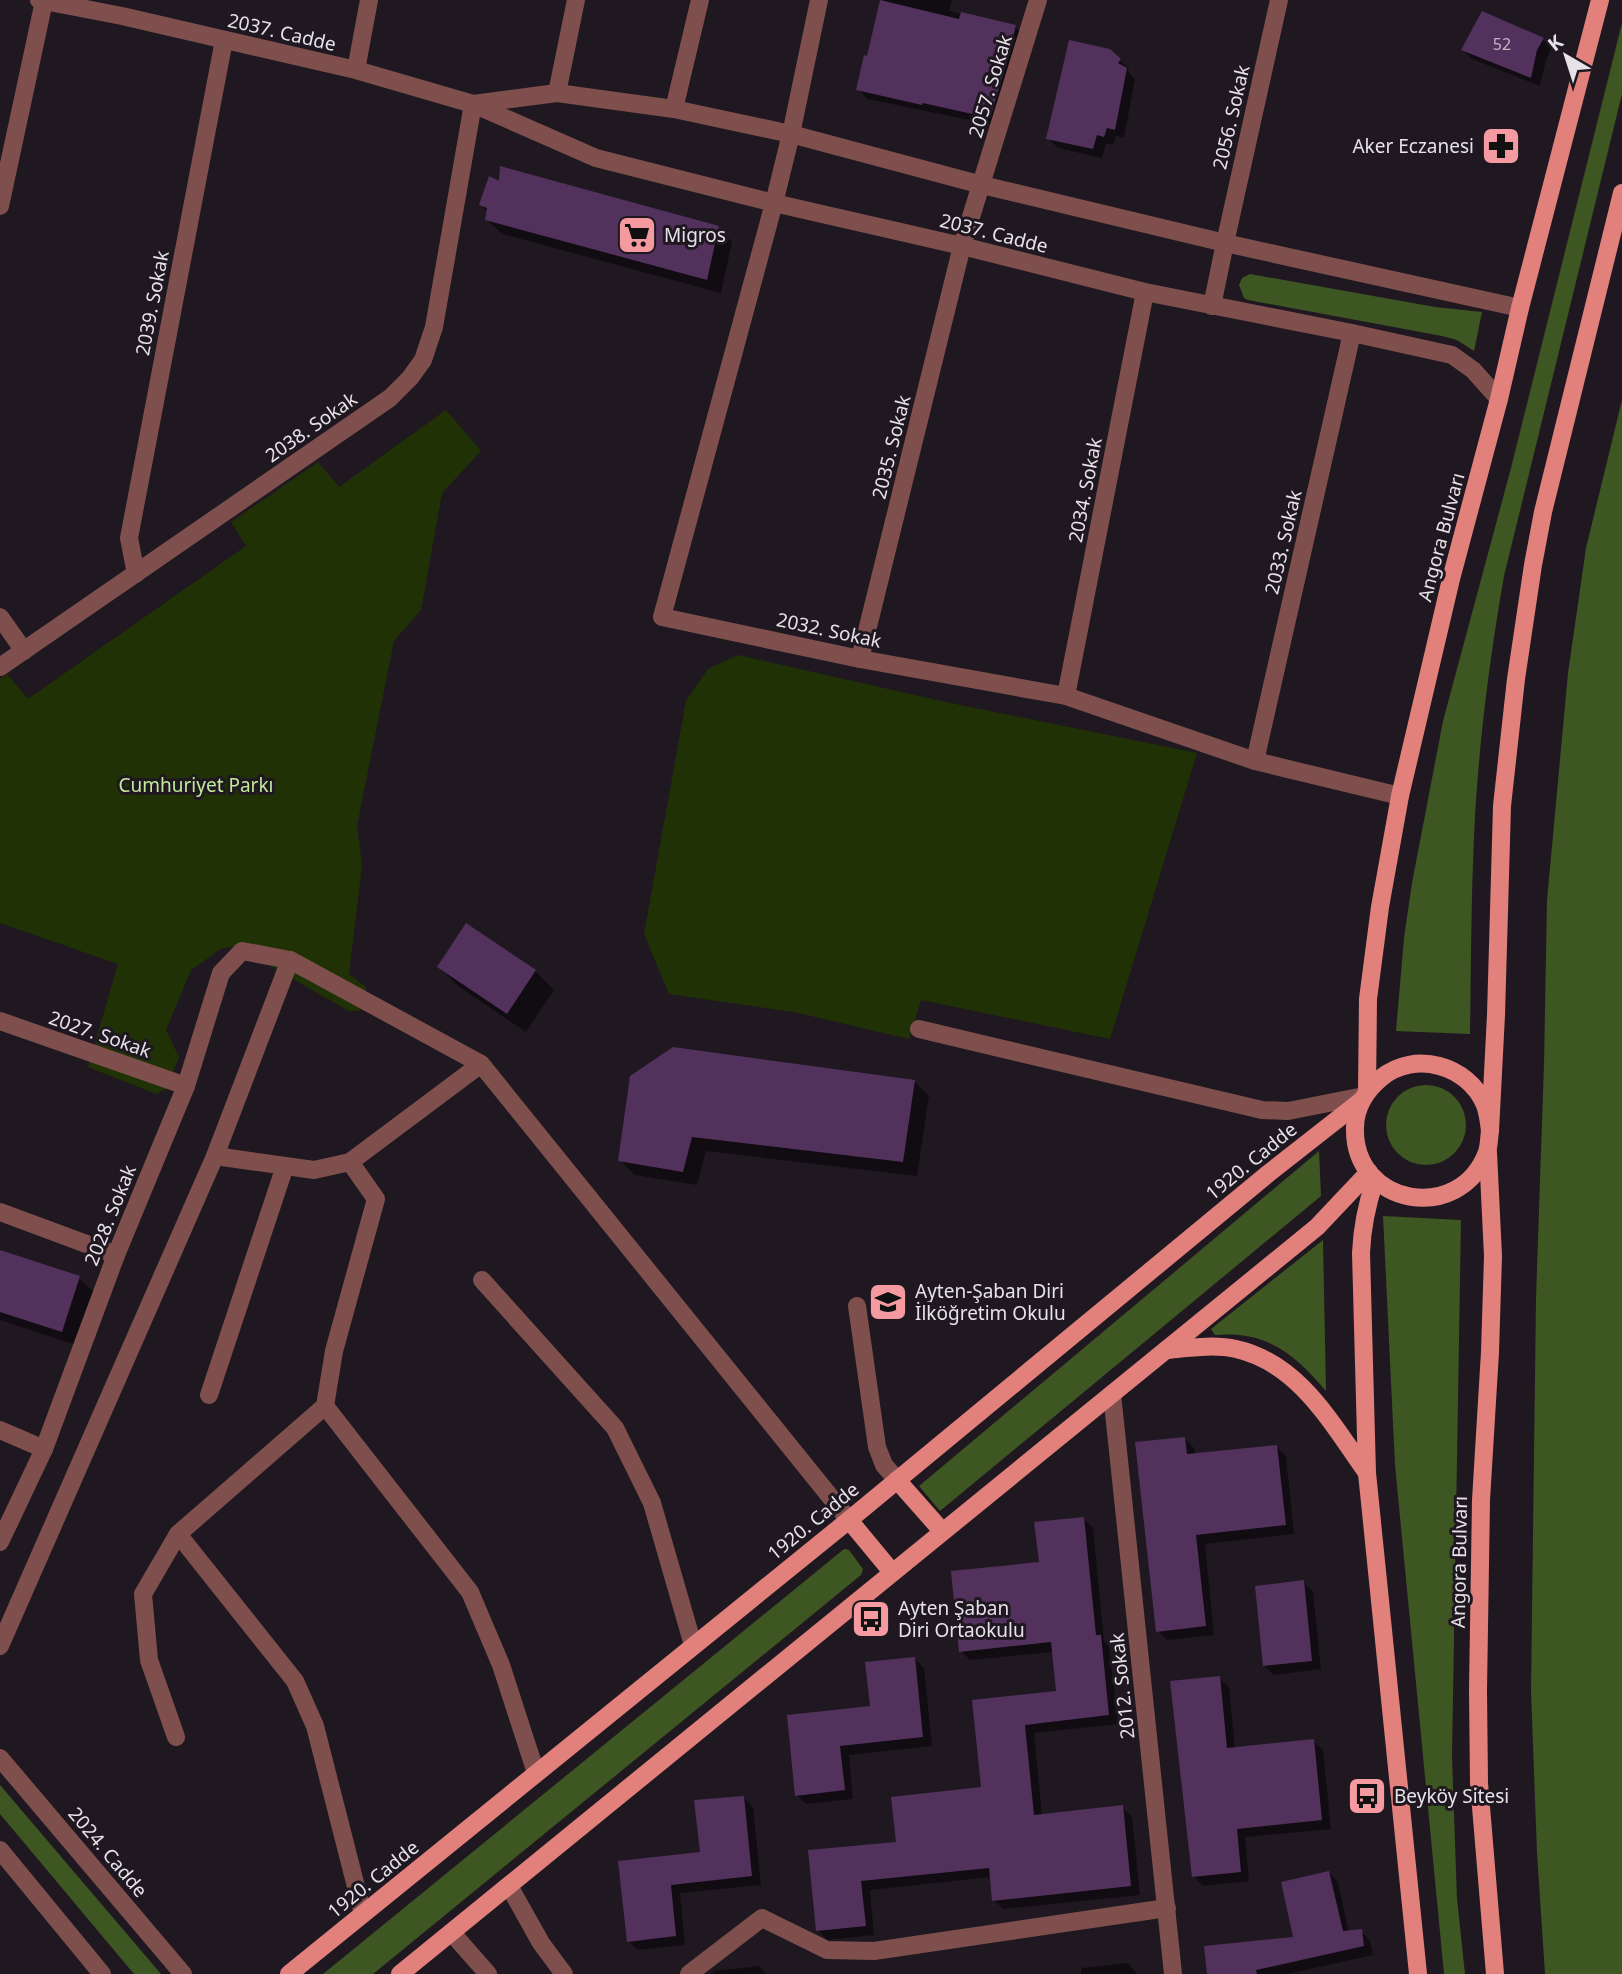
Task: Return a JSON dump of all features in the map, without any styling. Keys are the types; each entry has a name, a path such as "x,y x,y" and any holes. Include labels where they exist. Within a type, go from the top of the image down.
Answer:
{"main road":[{"name":"Angora Bulvarı","path":"1365,1096 1368,999 1380,907 1400,796 1451,579 1600,0"},
{"name":"Angora Bulvarı","path":"1494,1974 1479,1783 1478,1690 1481,1500 1493,1256 1488,1150 1496,1015 1502,806 1516,679 1543,512 1622,192"},
{"name":"Angora Bulvarı","path":"1488,1150 1470,1178 1457,1189 1440,1196 1405,1196 1389,1190 1372,1176 1357,1152 1355,1122 1365,1096 1375,1082 1397,1068 1423,1063 1436,1065 1460,1075 1479,1094 1489,1118 1490,1131"},
{"name":"1920. Cadde","path":"289,1974 849,1520 1269,1172 1365,1096"},
{"path":"400,1974 1317,1227 1372,1176"},
{"path":"1372,1176 1362,1230 1361,1253 1367,1473 1418,1974"},
{"path":"1166,1350 1234,1348 1257,1355 1279,1367 1322,1410 1367,1473"},
{"path":"897,1480 942,1531"},
{"path":"849,1520 892,1572"}],"street":[{"path":"356,70 369,0"},
{"path":"557,93 576,0"},
{"path":"674,109 700,0"},
{"path":"774,203 819,0"},
{"name":"2057. Sokak","path":"962,246 1038,0"},
{"name":"2056. Sokak","path":"1213,306 1279,0"},
{"path":"0,206 42,1"},
{"name":"2037. Cadde","path":"42,1 124,8 224,40 356,70 473,104 596,158 774,203 1145,292 1352,332 1452,355 1473,370 1499,399"},
{"name":"2039. Sokak","path":"135,574 129,538 224,40"},
{"name":"2037. Cadde","path":"473,104 557,93 674,109 791,134 982,185 1225,243 1520,308"},
{"name":"2038. Sokak","path":"0,667 390,398 411,377 423,360 434,327 473,104"},
{"name":"2032. Sokak","path":"774,203 662,617 860,659 1066,696 1255,761 1400,796"},
{"name":"2035. Sokak","path":"860,659 962,246"},
{"name":"2034. Sokak","path":"1066,696 1145,292"},
{"name":"2033. Sokak","path":"1255,761 1352,332"},
{"path":"0,617 24,651"},
{"name":"2028. Sokak","path":"0,1542 44,1449 116,1255 186,1086 221,973 242,951 290,960 481,1064"},
{"path":"0,1646 215,1156 290,960"},
{"name":"2027. Sokak","path":"0,1021 186,1086"},
{"path":"919,1030 1262,1110 1288,1111 1365,1096"},
{"path":"215,1156 314,1170 350,1162 481,1064 849,1520"},
{"path":"176,1737 149,1660 143,1594 178,1534 325,1406 334,1351 376,1199 350,1162"},
{"path":"208,1395 285,1166"},
{"path":"0,1212 116,1255"},
{"path":"482,1280 615,1428 652,1503 693,1645"},
{"path":"857,1306 877,1447 884,1465 897,1480"},
{"name":"2012. Sokak","path":"1112,1394 1173,1974"},
{"path":"325,1406 470,1592 502,1665 536,1773"},
{"path":"0,1430 44,1449"},
{"path":"178,1534 295,1681 315,1726 363,1914"},
{"name":"2024. Cadde","path":"0,1758 183,1974"},
{"path":"0,1850 102,1974"},
{"path":"509,1886 541,1943 564,1974"},
{"path":"689,1974 762,1918 827,1950 874,1951 1167,1908"},
{"path":"452,1933 488,1974"}],"green space":[{"path":"1622,23 1622,94 1504,576 1494,641 1481,738 1476,803 1470,1034 1396,1031 1412,883 1443,721 1511,468"},
{"path":"1250,274 1435,307 1482,312 1474,351 1457,340 1442,336 1248,300 1244,298 1239,285 1242,278"},
{"path":"1622,400 1622,1974 1545,1974 1531,1691 1536,1298 1547,900 1568,673 1586,548"},
{"name":"Cumhuriyet Parkı","path":"446,410 481,451 442,493 421,610 394,641 357,826 362,865 349,974 366,987 365,1004 358,1011 349,1011 235,946 221,949 191,970 166,1030 179,1057 166,1089 156,1094 88,1067 118,964 0,923 0,679 7,674 28,699 246,546 231,522 318,462 339,487"},
{"path":"738,655 950,703 1197,753 1110,1039 921,1000 909,1039 794,1012 669,994 644,934 686,701 708,669"},
{"path":"1426,1085 1441,1088 1454,1097 1463,1110 1466,1125 1463,1140 1454,1153 1441,1162 1426,1165 1411,1162 1398,1153 1389,1140 1386,1125 1389,1110 1398,1097 1411,1088"},
{"path":"1319,1151 1321,1196 940,1511 919,1486"},
{"path":"1383,1216 1461,1220 1452,1757 1457,1899 1465,1974 1444,1974 1395,1465"},
{"path":"1323,1240 1326,1391 1298,1362 1277,1347 1252,1337 1215,1335 1211,1329"},
{"path":"844,1549 849,1550 863,1569 861,1575 373,1974 323,1974"},
{"path":"0,1785 161,1974 134,1974 0,1814"}],"building":[{"path":"880,0 959,19 961,12 1016,25 990,118 856,90"},
{"path":"1482,11 1544,38 1537,50 1531,78 1461,50"},
{"path":"1069,40 1110,49 1121,59 1118,63 1127,68 1115,130 1107,128 1104,137 1097,135 1093,149 1046,139"},
{"path":"500,166 719,226 707,280 485,220 487,208 479,205 489,176 499,181"},
{"path":"466,923 536,970 507,1014 437,967"},
{"path":"673,1047 915,1080 903,1162 692,1137 683,1172 618,1161 630,1076"},
{"path":"0,1250 80,1276 62,1332 0,1312"},
{"path":"1185,1437 1187,1454 1277,1445 1286,1525 1196,1535 1206,1626 1156,1632 1135,1442"},
{"path":"1084,1517 1096,1635 1101,1635 1109,1715 1025,1725 1034,1815 1123,1805 1131,1886 992,1901 989,1868 861,1881 866,1926 816,1931 808,1850 896,1842 891,1797 981,1787 972,1700 1056,1691 1051,1642 959,1652 951,1571 1039,1562 1034,1522"},
{"path":"1304,1580 1312,1661 1263,1666 1255,1586"},
{"path":"915,1657 923,1737 840,1746 845,1790 795,1796 787,1715 870,1706 865,1662"},
{"path":"1220,1676 1227,1748 1314,1739 1322,1820 1237,1829 1241,1872 1192,1877 1170,1681"},
{"path":"744,1796 752,1876 671,1885 676,1936 627,1942 618,1861 700,1852 694,1800"},
{"path":"1329,1871 1343,1931 1362,1929 1364,1946 1256,1970 1257,1974 1207,1974 1204,1946 1293,1937 1281,1882"}],"place":[{"name":"Aker Eczanesi","path":"1501,146"},
{"name":"Migros","path":"637,235"},
{"name":"Ayten-Şaban Diri İlköğretim Okulu","path":"888,1302"},
{"name":"Ayten Şaban Diri Ortaokulu","path":"871,1619"},
{"name":"Beyköy Sitesi","path":"1367,1796"}]}
